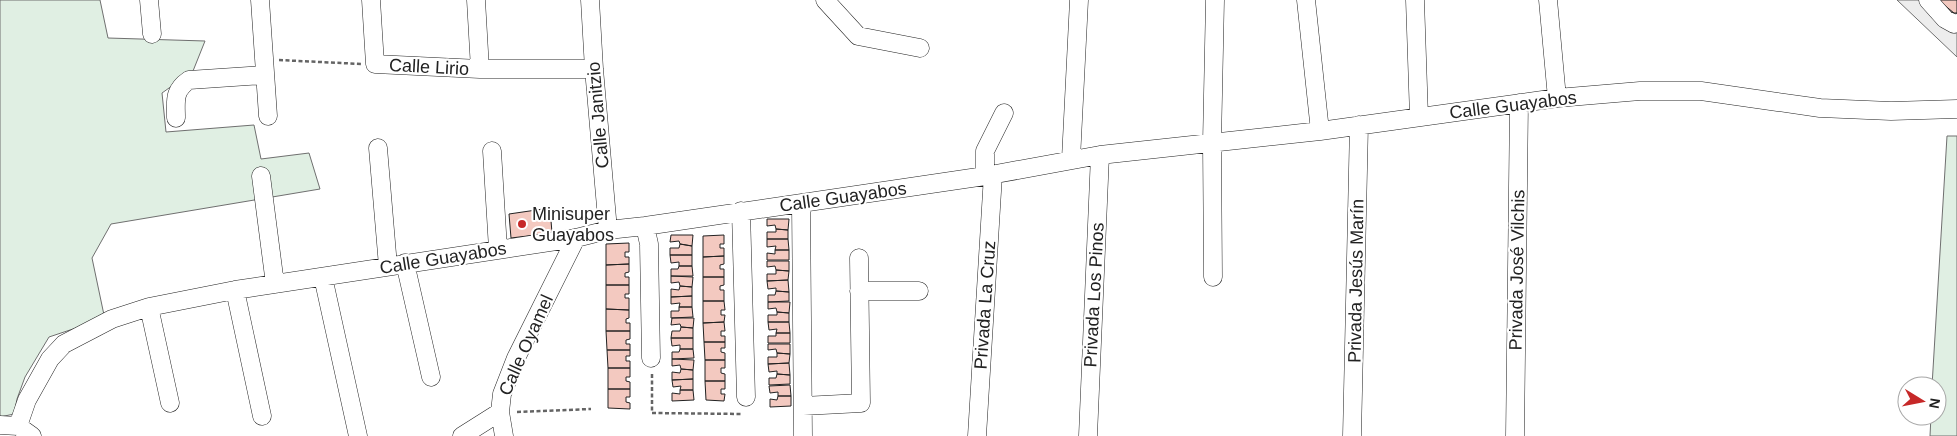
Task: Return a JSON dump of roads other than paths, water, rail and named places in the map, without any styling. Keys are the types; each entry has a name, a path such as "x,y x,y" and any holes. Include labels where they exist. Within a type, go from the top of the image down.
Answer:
{"street":[{"path":"149,0 152,34"},
{"path":"260,0 268,116"},
{"name":"Calle Lirio","path":"371,0 374,64 480,69 594,69"},
{"path":"476,0 480,69"},
{"name":"Calle Janitzio","path":"590,0 608,230"},
{"path":"825,0 858,36 920,48"},
{"path":"1071,159 1078,0"},
{"path":"1213,277 1212,142 1215,0"},
{"path":"1306,0 1320,131"},
{"path":"1415,0 1419,117"},
{"path":"1548,0 1557,98"},
{"path":"1928,0 1945,19 1954,24 1957,23"},
{"path":"176,118 176,94 179,86 189,80 265,68"},
{"name":"Calle Guayabos","path":"25,431 38,379 50,359 64,344 112,319 149,307 235,290 576,238 608,230 989,175 1071,159 1320,131 1557,98 1640,91 1701,91 1820,108 1891,111 1957,108"},
{"name":"Privada José Vilchis","path":"1516,436 1519,103"},
{"name":"Privada La Cruz","path":"977,436 989,175 985,151 1004,113"},
{"name":"Privada Jesús Marín","path":"1352,436 1359,125"},
{"path":"378,148 396,264 431,377"},
{"path":"492,151 498,249"},
{"name":"Privada Los Pinos","path":"1088,436 1100,155"},
{"path":"261,176 276,284"},
{"path":"802,203 802,436"},
{"path":"741,211 746,396"},
{"path":"645,226 649,244 651,358"},
{"name":"Calle Oyamel","path":"462,436 500,412 502,394 516,358 576,238"},
{"path":"803,406 861,403 859,258"},
{"path":"323,277 358,436"},
{"path":"235,290 262,416"},
{"path":"859,291 919,291"},
{"path":"149,307 170,403"},
{"path":"500,412 504,436"},
{"path":"0,425 25,431"}],"place":[{"name":"Minisuper Guayabos","path":"522,224"}]}
